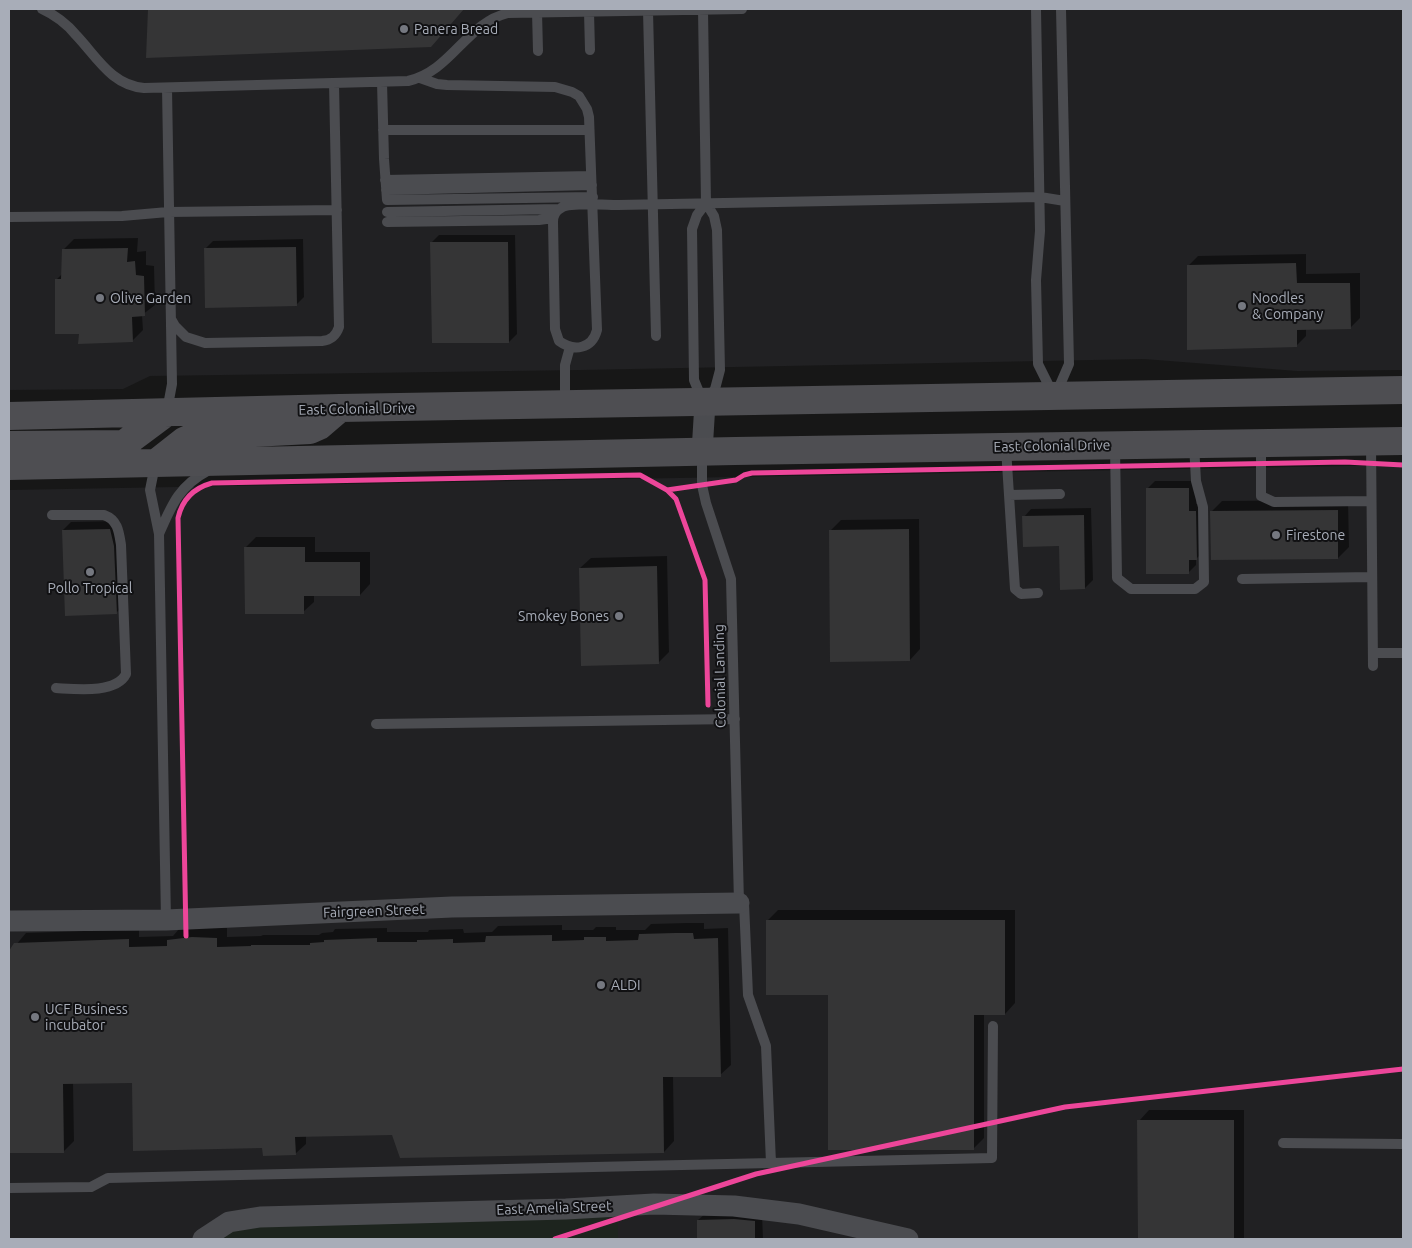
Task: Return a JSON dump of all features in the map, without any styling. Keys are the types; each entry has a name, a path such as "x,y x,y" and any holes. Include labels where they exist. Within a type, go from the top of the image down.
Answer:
{"highway":[{"name":"East Colonial Drive","path":"9,416 340,408 565,406 1403,390"},
{"path":"156,463 184,441 195,436 310,430 319,426 340,408"},
{"path":"9,445 124,444 166,412"},
{"name":"East Colonial Drive","path":"9,466 702,452 1403,441"}],"street":[{"path":"702,452 705,403"},
{"name":"Fairgreen Street","path":"9,921 166,920 452,907 706,905 742,903"},
{"name":"East Amelia Street","path":"203,1239 229,1222 260,1216 566,1209 654,1204 734,1206 799,1214 908,1239"}],"lane":[{"path":"42,9 69,27 109,73 123,83 138,88 382,82 420,78 447,85 543,86 572,92 584,103 589,117 597,330 596,337 585,347 570,347 559,341 555,329 556,213"},
{"path":"420,78 438,68 482,25 508,13 742,9"},
{"path":"1036,9 1040,197 1040,237 1036,280 1038,364 1055,397"},
{"path":"1055,397 1068,364 1061,9"},
{"path":"703,10 706,203 714,216 717,230 720,370 715,389 705,403 694,380 692,229 697,215 706,203"},
{"path":"648,11 656,336"},
{"path":"537,12 538,51"},
{"path":"589,12 590,50"},
{"path":"382,82 386,190"},
{"path":"171,319 175,326 186,336 205,343 322,341 335,335 339,327 334,83"},
{"path":"166,412 172,384 167,88"},
{"path":"383,130 589,130"},
{"path":"386,190 591,181"},
{"path":"386,190 653,204 1040,197 1066,201"},
{"path":"387,217 556,213 569,205 593,201"},
{"path":"9,217 122,216 168,212 337,210"},
{"path":"565,406 565,358 570,347"},
{"path":"1371,441 1374,666"},
{"path":"1260,443 1261,496 1274,502 1371,501"},
{"path":"1115,445 1117,578 1131,589 1195,589 1204,582 1203,507 1196,481 1194,444"},
{"path":"1006,447 1015,589 1021,594 1038,593"},
{"name":"Colonial Landing","path":"702,452 702,485 706,503 731,579 742,903 748,995 766,1046 771,1163"},
{"path":"159,534 173,504 183,489 193,478 222,462"},
{"path":"156,463 150,490 159,534 166,920"},
{"path":"1009,494 1060,494"},
{"path":"52,515 104,515 115,522 121,545 126,674 118,684 108,687 56,688"},
{"path":"1242,579 1372,577"},
{"path":"1373,653 1403,653"},
{"path":"376,724 735,719"},
{"path":"9,1188 91,1188 108,1178 992,1158 993,1026"},
{"path":"1283,1143 1403,1144"}],"shaded area":[{"path":"9,9 1403,9 1403,370 1297,371 1144,359 150,376 123,389 9,390"},
{"path":"1403,465 1403,1239 9,1239 9,490"},
{"path":"629,1211 630,1217 628,1220 618,1221 618,1239 216,1239 239,1224"}],"building":[{"path":"148,9 464,9 431,47 146,58"},
{"path":"430,242 508,242 509,343 432,343"},
{"path":"296,247 297,306 205,308 204,248"},
{"name":"Olive Garden","path":"128,248 127,262 135,261 136,275 144,276 145,316 132,317 133,342 78,344 79,334 55,334 55,279 61,279 62,249"},
{"name":"Noodles & Company","path":"1296,263 1297,283 1350,283 1351,329 1297,330 1297,347 1187,350 1187,265"},
{"path":"1146,488 1189,488 1189,511 1196,511 1197,560 1189,560 1189,574 1146,574"},
{"name":"Firestone","path":"1338,510 1338,559 1211,560 1210,511"},
{"path":"1084,515 1085,589 1060,590 1059,546 1023,547 1022,516"},
{"name":"Pollo Tropical","path":"110,529 114,546 117,614 65,616 62,530"},
{"path":"909,529 910,661 830,662 829,530"},
{"path":"244,547 305,547 305,562 360,562 360,596 304,596 304,614 245,614"},
{"name":"Smokey Bones","path":"657,566 659,664 581,666 579,568"},
{"path":"766,920 1005,920 1005,1015 974,1015 974,1150 828,1150 828,995 766,995"},
{"path":"693,933 694,939 718,938 721,1077 663,1077 664,1153 400,1158 392,1135 295,1137 296,1155 263,1156 262,1148 133,1151 132,1083 63,1084 64,1153 9,1153 9,951 14,943 129,939 129,947 167,946 167,940 192,937 217,938 217,947 310,945 310,943 324,942 324,940 377,938 377,942 417,942 417,940 453,939 453,943 485,942 486,936 552,935 552,941 584,940 584,937 606,937 606,941 638,940 639,934"},
{"path":"1137,1120 1234,1120 1234,1239 1138,1239"},
{"path":"734,1219 755,1221 755,1239 697,1239 697,1220"}],"cycle path":[{"path":"667,490 736,480 752,473 1345,462 1403,465"},
{"path":"186,936 178,518 186,500 194,492 206,485 212,483 640,475 667,490 676,499 705,580 708,705"},
{"path":"555,1239 756,1174 1065,1107 1403,1069"}],"place":[{"name":"Panera Bread","path":"404,29"},
{"name":"Olive Garden","path":"100,298"},
{"name":"Noodles & Company","path":"1242,306"},
{"name":"Firestone","path":"1276,535"},
{"name":"Pollo Tropical","path":"90,572"},
{"name":"Smokey Bones","path":"619,616"},
{"name":"ALDI","path":"601,985"},
{"name":"UCF Business incubator","path":"35,1017"}]}
